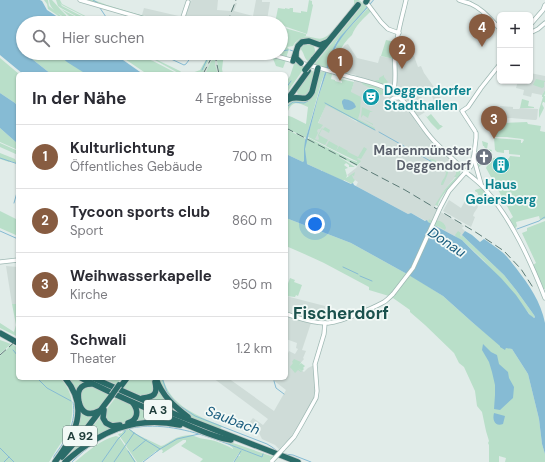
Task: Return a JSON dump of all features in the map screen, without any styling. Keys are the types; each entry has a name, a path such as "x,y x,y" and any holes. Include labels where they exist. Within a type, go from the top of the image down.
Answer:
{"highway":[{"path":"288,94 359,5"},
{"path":"288,98 310,66 334,36"},
{"path":"293,61 298,46 304,41 320,45 329,41"},
{"path":"310,42 314,45 316,55 310,66"},
{"path":"296,53 296,58 301,63"},
{"path":"288,100 293,98 308,98 311,94 319,70 315,70 310,66"},
{"path":"298,84 296,92 298,96 303,99"},
{"path":"0,330 16,340"},
{"path":"0,333 16,340"},
{"name":"A 92","path":"55,462 74,433 78,416 75,393 66,380"},
{"name":"A 3","path":"91,380 176,418 289,462"},
{"name":"A 3","path":"103,380 210,428"},
{"name":"A 92","path":"62,462 103,410 124,380"},
{"name":"A 3","path":"143,398 151,397 156,392 155,380"},
{"path":"156,380 169,402 188,417"},
{"path":"93,381 79,390 78,395 80,406 82,410 89,414 103,410"},
{"name":"A 3","path":"93,381 129,401 196,429 231,440"},
{"name":"A 3","path":"93,381 298,462"},
{"name":"A 92","path":"103,410 103,419 108,425 114,426 130,423 135,418 137,412 135,406 129,401"},
{"name":"A 92","path":"58,462 103,410"},
{"name":"A 3","path":"66,462 94,439 113,430 129,425 166,423 196,429"}],"main road":[{"path":"80,0 135,16"},
{"path":"393,94 396,74 395,57 406,0"},
{"path":"459,0 470,3 488,16 497,26"},
{"path":"183,16 188,1"},
{"path":"366,1 388,29 399,33"},
{"path":"533,22 543,10 545,5"},
{"path":"533,32 545,23"},
{"path":"288,60 310,66"},
{"path":"288,315 315,322 334,323 384,302 393,294 413,268 440,208 450,191 471,166 474,158 476,136 462,110 468,107 497,68"},
{"path":"319,70 375,84 393,94"},
{"path":"375,84 376,86 400,98"},
{"path":"386,89 390,89 395,86"},
{"path":"395,86 400,98 434,141 481,185 496,202 527,256 545,298"},
{"path":"390,101 400,98"},
{"path":"474,158 481,185"},
{"path":"0,262 16,260"},
{"path":"272,462 294,437 316,398 317,391 315,364 324,334 325,323"}],"shaded area":[{"path":"218,0 217,10 231,11 235,3 237,3 234,11 253,16 183,16 190,1"},
{"path":"256,0 270,2 268,16 253,16"},
{"path":"144,8 179,16 146,16 142,15"},
{"path":"348,44 357,58 378,63 380,56 394,59 396,61 407,60 409,56 414,56 418,67 421,66 424,73 441,97 435,102 431,95 429,95 426,91 420,95 430,109 414,119 430,139 461,170 445,189 434,208 464,226 462,228 465,231 460,239 411,213 408,214 356,186 358,182 347,175 360,163 312,139 326,104 357,122 351,92 356,75 333,70 342,49"},
{"path":"209,60 212,60 206,72 203,72"},
{"path":"215,60 217,60 219,72 217,72"},
{"path":"533,74 545,76 545,90 542,95 532,93 531,97 523,95 524,90 516,88 517,84 533,84"},
{"path":"500,106 513,107 513,109 538,109 537,119 498,119"},
{"path":"449,200 461,208 465,201 474,207 477,205 478,207 474,213 473,216 475,217 471,227 443,211"},
{"path":"6,266 16,267 16,304 12,304"},
{"path":"288,297 325,306 324,321 312,320 302,350 306,351 303,358 304,359 297,367 304,372 313,366 316,390 315,396 299,425 290,438 279,449 275,445 262,439 258,431 248,424 253,418 263,425 268,419 216,380 231,380 274,411 286,390 273,380 288,380 288,353 289,351 295,354 298,349 296,348 297,343 288,340"}],"green space":[{"path":"44,0 48,0 49,6 61,16 58,16 48,9"},
{"path":"49,0 52,0 66,15 62,16 56,12 52,8"},
{"path":"56,0 60,0 62,4 85,16 60,3 62,6 81,16 76,16 58,6"},
{"path":"84,0 94,0 144,16"},
{"path":"309,0 312,1 313,5 307,34 288,27 288,16 276,16 278,8 293,8 293,12 307,12"},
{"path":"354,0 359,0 367,7 336,42 326,68 314,65 361,7 358,4 348,16 346,15 354,4"},
{"path":"368,8 371,11 357,25 352,35 342,47 333,70 328,68 341,37"},
{"path":"61,9 74,16 69,16"},
{"path":"337,25 340,26 324,43 309,41 297,47 294,46 301,38 308,37 320,39 325,37"},
{"path":"288,29 306,34 306,36 295,42 293,46 288,47"},
{"path":"386,40 396,42 394,59 381,56"},
{"path":"306,43 312,44 315,49 315,53 310,62 306,59 299,48"},
{"path":"0,58 17,72 16,104 0,93"},
{"path":"33,60 67,60 83,72 48,72"},
{"path":"126,60 151,60 174,72 144,72"},
{"path":"155,60 181,72 176,72"},
{"path":"206,60 209,60 203,72 195,72 200,70"},
{"path":"212,60 215,60 217,72 206,72"},
{"path":"223,60 223,72 220,72 217,61"},
{"path":"273,60 286,60 283,68 276,66"},
{"path":"296,63 305,67 288,91 288,79 294,64"},
{"path":"311,70 314,72 314,77 312,77 312,84 308,96 298,96 297,89"},
{"path":"319,71 325,72 306,138 288,129 288,116 306,124 308,107 296,103 292,105 288,111 288,102 290,100 306,100"},
{"path":"327,72 332,74 331,79 335,81 342,83 341,79 354,82 351,92 361,97 358,119 375,128 374,130 326,105 318,123 323,125 320,129 318,129 315,139 319,139 318,135 322,128 323,129 325,127 330,130 329,133 322,129 319,135 328,140 325,145 308,137 318,98"},
{"path":"384,75 388,84 383,85 374,81 379,80 379,78"},
{"path":"536,79 545,81 544,87 542,88 533,85"},
{"path":"363,82 388,93 381,95 362,84"},
{"path":"545,90 545,103 543,102 542,104 544,108 539,118 539,110 543,97 542,95"},
{"path":"522,99 529,101 528,106 534,108 520,108"},
{"path":"362,107 373,112 370,112 368,118 363,115 361,118"},
{"path":"431,114 443,127 438,130 431,123 425,115 427,117"},
{"path":"502,121 505,121 505,123 527,122 528,124 541,126 540,131 545,132 545,219 540,220 539,216 516,222 517,226 514,230 509,220 513,217 486,168 488,164 479,167 477,162 490,158 491,155 488,152 476,156 477,151 485,149 482,141 488,143 487,149 492,150 491,152 493,158 504,157 504,160 508,159 510,156 520,157 520,155 509,154 509,150 504,150 504,153 497,152 495,150 494,138 521,140 521,143 524,140 507,137 493,137 492,126 502,126"},
{"path":"0,128 16,142 16,149 0,142"},
{"path":"288,130 308,140 309,138 357,162 336,151 339,146 348,151 347,153 348,152 358,157 364,147 367,149 361,159 357,159 361,161 357,166 338,156 355,167 349,167 346,163 344,165 348,168 345,169 347,176 346,178 355,172 354,176 352,175 355,180 352,184 288,155"},
{"path":"329,141 338,146 336,151 326,146"},
{"path":"0,143 16,150 16,154 0,147"},
{"path":"0,153 15,159 16,163 10,161 0,159"},
{"path":"430,159 433,159 445,167 451,164 461,170 461,174 444,194 438,206 435,205 445,189 456,177 454,177 456,171 453,168 449,169 443,185 441,185 446,172 429,161"},
{"path":"481,188 486,193 484,196 491,203 482,203 477,192 475,191"},
{"path":"0,211 16,219 16,235 0,228"},
{"path":"288,219 351,243 407,274 389,296 369,290 369,287 324,263 288,247"},
{"path":"429,219 438,220 444,223 446,228 445,230 428,222"},
{"path":"545,221 545,289 543,289 533,265 536,263 522,233 527,231 527,228"},
{"path":"458,231 461,233 461,237 462,235 504,275 535,317 533,318 484,261 462,240 456,237 455,235"},
{"path":"410,275 443,296 505,349 506,347 512,349 528,374 539,419 545,462 505,462 506,458 499,456 499,462 489,462 489,441 482,412 477,406 475,391 464,367 459,363 454,353 410,312 410,310 393,298 373,309 393,297"},
{"path":"290,278 295,280 294,282 302,285 298,296 288,296 288,284"},
{"path":"12,304 16,304 16,325"},
{"path":"0,323 14,332 16,325 16,336 0,328"},
{"path":"0,340 11,344 0,354"},
{"path":"12,344 16,347 16,380 62,380 69,391 72,414 69,429 49,462 0,462 0,356"},
{"path":"294,359 301,362 299,365 301,363 305,366 302,371 298,368 302,372 298,370 295,373 290,367"},
{"path":"67,380 83,380 89,383 80,388 81,409 96,414 64,451 71,440 79,405"},
{"path":"107,380 120,380 117,385"},
{"path":"128,380 153,380 155,386 154,393 145,397 123,388"},
{"path":"158,380 164,380 167,388 178,403 195,414 222,426 220,430 195,420 183,413 171,402"},
{"path":"90,385 111,394 100,408 90,412 83,408 80,392"},
{"path":"157,388 180,412 148,399"},
{"path":"116,397 133,405 135,416 128,422 115,425 105,421 106,410"},
{"path":"135,405 140,407 143,411 184,425 151,422 108,431 64,461 102,415 112,427 131,423 136,419"},
{"path":"127,429 161,446 178,437 192,435 215,441 233,449 227,441 274,457 270,462 234,462 238,456 240,456 239,453 233,462 200,462 203,459 181,446 186,442 186,440 183,440 163,453 161,449 142,462 137,462 126,446 128,443 126,445 118,434"},
{"path":"116,436 119,437 136,462 75,462 99,443"}],"water":[{"path":"0,0 40,0 47,10 56,16 16,16 16,60 33,60 48,72 21,72 0,55"},
{"name":"Donau","path":"374,0 342,37 334,51 318,98 305,149 307,164 351,184 353,183 354,185 408,214 411,213 425,221 427,220 428,222 462,240 501,278 516,295 529,314 534,318 534,315 504,275 462,235 465,231 480,242 484,239 500,250 509,260 534,294 541,308 545,323 545,454 542,444 539,419 528,374 512,349 506,348 505,350 500,347 443,296 407,274 351,243 288,219 288,155 303,162 304,161 305,141 325,72 333,49 340,37"},
{"path":"65,60 123,60 140,72 83,72"},
{"path":"0,93 16,104 16,142 0,128"},
{"path":"344,99 352,101 356,107 350,110 344,109 342,101"},
{"path":"483,344 491,352 497,355 499,364 508,372 509,378 514,387 513,398 500,410 494,409 495,385 489,362 482,350"},
{"path":"494,413 505,416 503,424 496,424 493,418"}],"waterway":[{"path":"93,0 98,3"},
{"path":"100,8 105,16"},
{"path":"173,60 184,65 189,60"},
{"path":"202,70 207,60"},
{"path":"288,85 291,81"},
{"path":"288,106 293,102 304,103 308,101"},
{"path":"325,103 375,130"},
{"path":"379,132 448,171"},
{"path":"0,158 16,163"},
{"path":"14,203 16,196"},
{"path":"517,229 539,221 545,217"},
{"name":"Saubach","path":"0,231 16,238"},
{"path":"343,267 358,274"},
{"path":"360,276 372,281"},
{"path":"13,350 16,354"},
{"path":"39,380 47,388 71,401"},
{"name":"Saubach","path":"163,380 167,392 177,404 195,416 267,444 277,451"},
{"path":"274,381 276,388 284,394"},
{"path":"54,458 70,431 74,410 73,402"},
{"path":"72,462 95,443 116,432 137,427 158,426 200,434 262,457 263,454"},
{"path":"129,429 160,449"},
{"path":"102,462 125,430"},
{"path":"114,462 134,433"},
{"path":"143,462 160,449 177,439 199,434"},
{"path":"133,451 146,440"},
{"path":"0,448 14,462"},
{"path":"128,451 135,462"},
{"path":"234,462 241,451"},
{"name":"Saubach","path":"284,454 293,455 311,462"},
{"path":"4,462 9,457"}],"railway":[{"path":"230,16 236,0"},
{"path":"204,72 210,60"},
{"path":"216,60 219,72"},
{"path":"288,129 405,190 477,233 504,251 521,269 534,289"},
{"path":"0,355 16,341"}],"place":[{"name":"Schwali","path":"482,47"},
{"name":"Tycoon sports club","path":"402,69"},
{"name":"Kulturlichtung","path":"340,81"},
{"name":"Deggendorfer Stadthallen","path":"371,97"},
{"name":"Weihwasserkapelle","path":"494,139"},
{"name":"Marienmünster Deggendorf","path":"484,157"},
{"name":"Haus Geiersberg","path":"501,165"}],"district":[{"name":"Fischerdorf","path":"341,313"}]}
